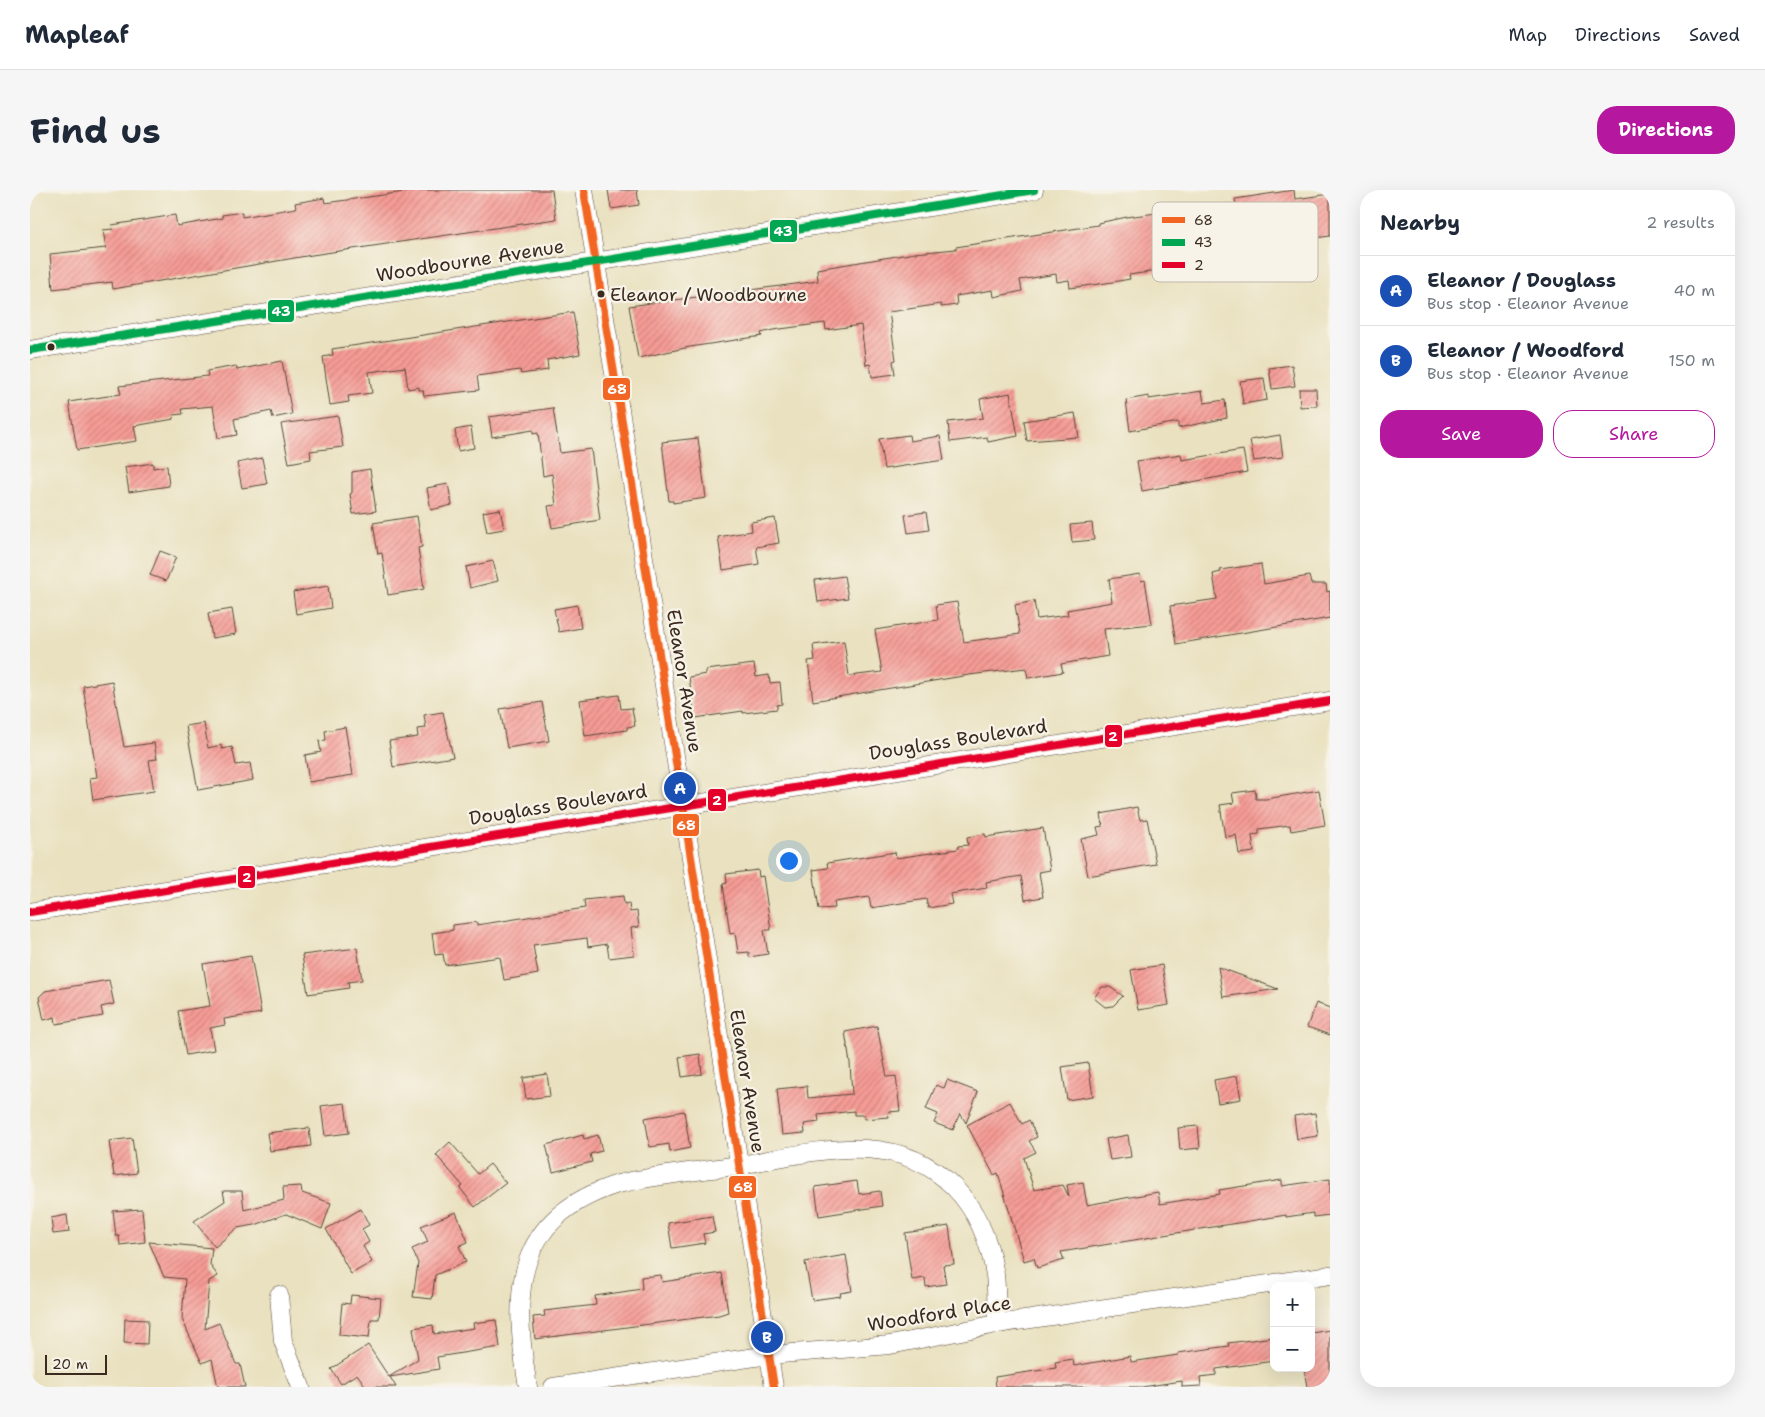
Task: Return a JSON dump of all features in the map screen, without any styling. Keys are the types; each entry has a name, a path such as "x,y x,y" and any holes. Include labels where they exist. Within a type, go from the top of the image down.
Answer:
{"street":[{"name":"Eleanor Avenue","path":"584,190 774,1387"},
{"name":"Woodbourne Avenue","path":"30,351 595,262 1034,190"},
{"name":"Douglass Boulevard","path":"30,912 1330,701"},
{"path":"528,1387 519,1321 522,1281 536,1243 557,1216 572,1204 596,1191 618,1184 802,1154 865,1149 891,1152 928,1166 955,1187 976,1217 985,1236 995,1277 997,1324"},
{"name":"Woodford Place","path":"553,1387 770,1355 890,1345 997,1324 1330,1275"},
{"path":"279,1295 283,1341 301,1387"}],"building":[{"path":"419,190 552,190 556,219 312,255 113,289 112,282 53,289 50,254 106,248 103,230 113,229 112,225 175,215 177,226 222,218 222,215 242,212 242,217 296,208 295,203 324,198 325,203"},
{"path":"608,190 637,190 639,205 611,209"},
{"path":"1294,190 1295,199 1330,194 1330,236 1318,238 1318,202 1236,202 1235,199"},
{"path":"1152,214 1152,272 1129,275 1130,279 1070,288 1069,280 1057,282 1056,274 1020,280 1022,291 994,297 993,290 956,296 957,305 941,307 941,304 889,312 896,360 893,361 895,374 872,377 870,364 866,365 861,325 826,330 825,323 773,330 761,333 762,336 690,347 638,358 629,306 818,281 817,269 915,253 956,249 956,247 1098,225 1098,223"},
{"path":"573,312 580,354 547,360 548,370 521,374 520,370 477,376 479,390 424,396 423,390 419,390 419,387 408,389 405,367 369,372 372,393 348,396 349,402 330,405 323,357 333,355 332,349"},
{"path":"282,361 292,414 273,418 271,411 234,419 237,435 218,438 213,406 182,409 183,414 173,415 174,419 134,426 137,441 77,450 69,402 121,394 119,386 208,376 207,371 236,366 237,370"},
{"path":"1292,365 1295,386 1272,389 1269,368"},
{"path":"1264,378 1267,400 1243,404 1240,381"},
{"path":"1299,389 1316,389 1317,406 1300,407"},
{"path":"1202,391 1204,403 1225,400 1227,418 1178,428 1178,422 1130,431 1126,400 1149,396 1149,399"},
{"path":"1010,393 1018,436 988,442 987,437 950,442 948,422 983,418 980,399"},
{"path":"553,408 560,453 591,449 600,520 552,528 548,506 556,505 552,474 543,476 538,433 533,434 533,430 492,437 489,417"},
{"path":"1075,413 1079,437 1027,441 1024,421"},
{"path":"338,416 343,447 310,451 311,459 289,463 281,424"},
{"path":"471,427 474,448 458,451 455,430"},
{"path":"909,435 910,441 940,436 944,460 884,469 879,439"},
{"path":"1280,435 1283,457 1254,461 1250,440"},
{"path":"698,438 706,498 673,503 673,501 669,501 662,442"},
{"path":"1243,450 1247,472 1142,491 1137,461 1181,454 1182,460"},
{"path":"262,458 267,484 242,488 237,463"},
{"path":"153,463 153,468 167,466 169,486 129,492 125,467"},
{"path":"370,469 376,511 353,514 350,494 352,493 352,472"},
{"path":"448,484 452,505 431,510 427,488"},
{"path":"500,509 504,529 487,532 483,512"},
{"path":"926,512 929,530 908,533 905,515"},
{"path":"417,516 422,547 418,548 424,589 388,595 382,553 378,554 373,523"},
{"path":"775,518 779,543 756,547 759,564 723,570 718,537 752,531 751,522"},
{"path":"1092,523 1094,540 1072,542 1070,525"},
{"path":"160,551 176,557 166,581 150,575"},
{"path":"493,561 498,581 470,588 466,567"},
{"path":"1261,564 1264,584 1309,576 1311,584 1326,584 1327,592 1330,591 1330,618 1176,644 1170,606 1217,599 1213,574 1221,572 1220,570"},
{"path":"1140,574 1141,581 1145,580 1152,624 1104,629 1108,656 1061,664 1063,672 1028,678 1026,668 969,675 813,701 808,661 815,660 813,645 844,641 849,676 882,672 875,630 938,620 936,605 957,602 964,642 1020,634 1015,605 1034,601 1037,619 1068,615 1067,610 1112,602 1109,579"},
{"path":"844,576 848,598 818,602 815,580"},
{"path":"328,586 331,608 296,614 293,592"},
{"path":"577,605 581,628 559,632 554,609"},
{"path":"232,609 236,634 212,638 208,613"},
{"path":"754,664 756,677 769,675 770,683 780,682 782,704 777,705 777,709 743,713 743,711 695,718 689,677 706,674 706,670"},
{"path":"112,681 124,747 154,743 157,759 149,760 154,791 93,800 90,778 97,777 83,686"},
{"path":"619,695 621,709 632,708 635,726 627,727 627,730 585,736 580,700"},
{"path":"542,702 549,741 507,748 500,709"},
{"path":"443,712 453,757 393,767 389,741 418,737 417,729 426,728 424,715"},
{"path":"204,723 208,748 221,745 222,749 232,747 236,765 250,763 253,780 198,790 186,726"},
{"path":"345,727 353,775 309,782 305,755 321,752 319,741 326,740 325,731"},
{"path":"1255,790 1256,799 1266,799 1319,790 1325,825 1291,831 1290,825 1259,829 1259,834 1252,835 1254,852 1239,854 1236,835 1225,837 1220,805 1234,803 1232,793"},
{"path":"1137,807 1140,820 1147,819 1156,864 1088,876 1081,839 1099,835 1097,827 1103,826 1101,814"},
{"path":"1043,828 1050,870 1039,872 1043,897 1025,900 1021,876 986,882 987,888 950,894 952,904 928,908 926,899 871,908 869,897 834,902 835,908 819,909 813,870 828,868 827,863 895,852 896,858 958,849 958,846 968,845 967,837 985,834 986,837"},
{"path":"758,870 759,877 763,876 771,930 764,930 768,954 749,957 749,952 738,953 735,933 730,934 723,884 727,883 726,874"},
{"path":"623,896 624,904 629,903 630,912 637,911 639,927 631,928 634,955 609,958 607,944 588,947 587,938 533,945 538,974 504,980 500,957 445,965 443,954 435,955 432,933 453,930 453,925 477,922 477,925 585,908 584,900"},
{"path":"357,948 362,980 348,982 349,988 308,994 302,955"},
{"path":"251,956 261,1013 224,1019 225,1025 210,1028 214,1050 186,1055 178,1011 210,1006 203,964"},
{"path":"1162,965 1169,1005 1138,1010 1131,970"},
{"path":"1218,967 1237,974 1278,989 1223,997"},
{"path":"109,980 114,1004 101,1007 103,1016 56,1024 55,1017 44,1020 39,997 45,991"},
{"path":"1102,987 1110,987 1123,996 1113,1006 1105,1007 1094,998"},
{"path":"1316,1003 1330,1008 1330,1035 1307,1027"},
{"path":"877,1026 887,1077 896,1076 900,1111 888,1112 889,1117 864,1119 864,1115 854,1115 854,1111 818,1115 819,1122 804,1124 805,1133 782,1135 777,1089 807,1086 808,1098 852,1094 845,1032"},
{"path":"700,1054 702,1074 682,1077 679,1057"},
{"path":"1088,1063 1093,1096 1067,1100 1062,1067"},
{"path":"547,1074 550,1096 526,1099 523,1078"},
{"path":"1237,1076 1241,1099 1218,1103 1214,1080"},
{"path":"947,1080 978,1092 966,1123 960,1113 953,1130 934,1123 938,1114 926,1109 936,1085 944,1088"},
{"path":"1010,1102 1022,1124 1029,1120 1037,1137 1029,1141 1036,1152 1024,1158 1034,1190 1063,1185 1069,1197 1067,1185 1083,1182 1087,1205 1158,1192 1160,1204 1220,1194 1219,1190 1282,1180 1282,1186 1330,1179 1330,1215 1313,1217 1313,1213 1286,1217 1286,1215 1061,1252 1064,1260 1037,1268 1034,1258 1024,1261 998,1173 994,1175 967,1125"},
{"path":"345,1103 349,1133 325,1136 321,1106"},
{"path":"684,1111 690,1148 670,1152 669,1144 650,1147 645,1118"},
{"path":"1315,1113 1318,1136 1297,1139 1294,1116"},
{"path":"1198,1126 1200,1148 1180,1150 1178,1128"},
{"path":"309,1128 311,1146 270,1151 267,1133"},
{"path":"583,1135 584,1139 598,1135 602,1151 590,1154 592,1162 553,1172 546,1145"},
{"path":"1128,1135 1131,1157 1110,1160 1106,1139"},
{"path":"132,1138 137,1173 114,1176 109,1141"},
{"path":"450,1142 478,1174 490,1164 506,1183 475,1207 460,1188 463,1186 436,1155"},
{"path":"857,1181 859,1194 880,1191 882,1206 819,1216 815,1187"},
{"path":"301,1186 302,1193 331,1203 322,1229 286,1214 255,1225 237,1228 215,1247 194,1221 225,1201 223,1191 242,1191 244,1210 284,1200 283,1187"},
{"path":"142,1209 145,1242 120,1245 119,1236 116,1236 113,1211"},
{"path":"361,1209 369,1225 362,1229 369,1242 363,1246 372,1262 351,1274 326,1229"},
{"path":"456,1212 468,1242 459,1246 466,1262 435,1275 432,1299 413,1297 418,1263 412,1249 428,1242 421,1226"},
{"path":"67,1215 69,1232 53,1234 51,1218"},
{"path":"712,1216 715,1232 703,1234 705,1243 672,1248 668,1223"},
{"path":"949,1226 954,1264 943,1265 946,1284 926,1287 925,1278 912,1280 905,1233"},
{"path":"149,1242 212,1248 210,1265 218,1276 209,1281 205,1329 219,1323 236,1364 240,1364 245,1387 218,1387 212,1359 202,1363 182,1319 185,1279 164,1277"},
{"path":"846,1255 852,1291 840,1293 841,1296 812,1300 805,1262"},
{"path":"722,1273 728,1312 719,1315 535,1339 533,1317 545,1316 544,1311 596,1305 595,1296 642,1289 641,1277 661,1275 662,1282"},
{"path":"351,1295 381,1298 379,1319 371,1319 369,1338 339,1335 342,1303 350,1304"},
{"path":"125,1319 148,1320 147,1344 124,1343"},
{"path":"496,1320 500,1347 437,1357 439,1369 390,1377 396,1387 366,1387 357,1374 341,1384 331,1369 368,1345 389,1377 418,1359 413,1328 433,1325 434,1334 474,1328 473,1323"},
{"path":"1330,1330 1330,1387 1307,1387 1305,1372 1315,1372 1315,1332"},
{"path":"1270,1338 1270,1362 1216,1369 1216,1375 1200,1377 1201,1386 1182,1387 1182,1381 1142,1387 996,1387 995,1377 1056,1368 1055,1362 1073,1359 1074,1366 1130,1356 1131,1362 1229,1346 1228,1343"}],"transit line":[{"name":"68","path":"584,190 639,526 774,1387"},
{"name":"43","path":"30,350 595,262 1034,190"},
{"name":"2","path":"30,912 1330,701"}],"place":[{"name":"Eleanor / Woodbourne","path":"601,294"},
{"name":"Eleanor / Douglass","path":"680,788"},
{"name":"Eleanor / Woodford","path":"767,1337"}]}
